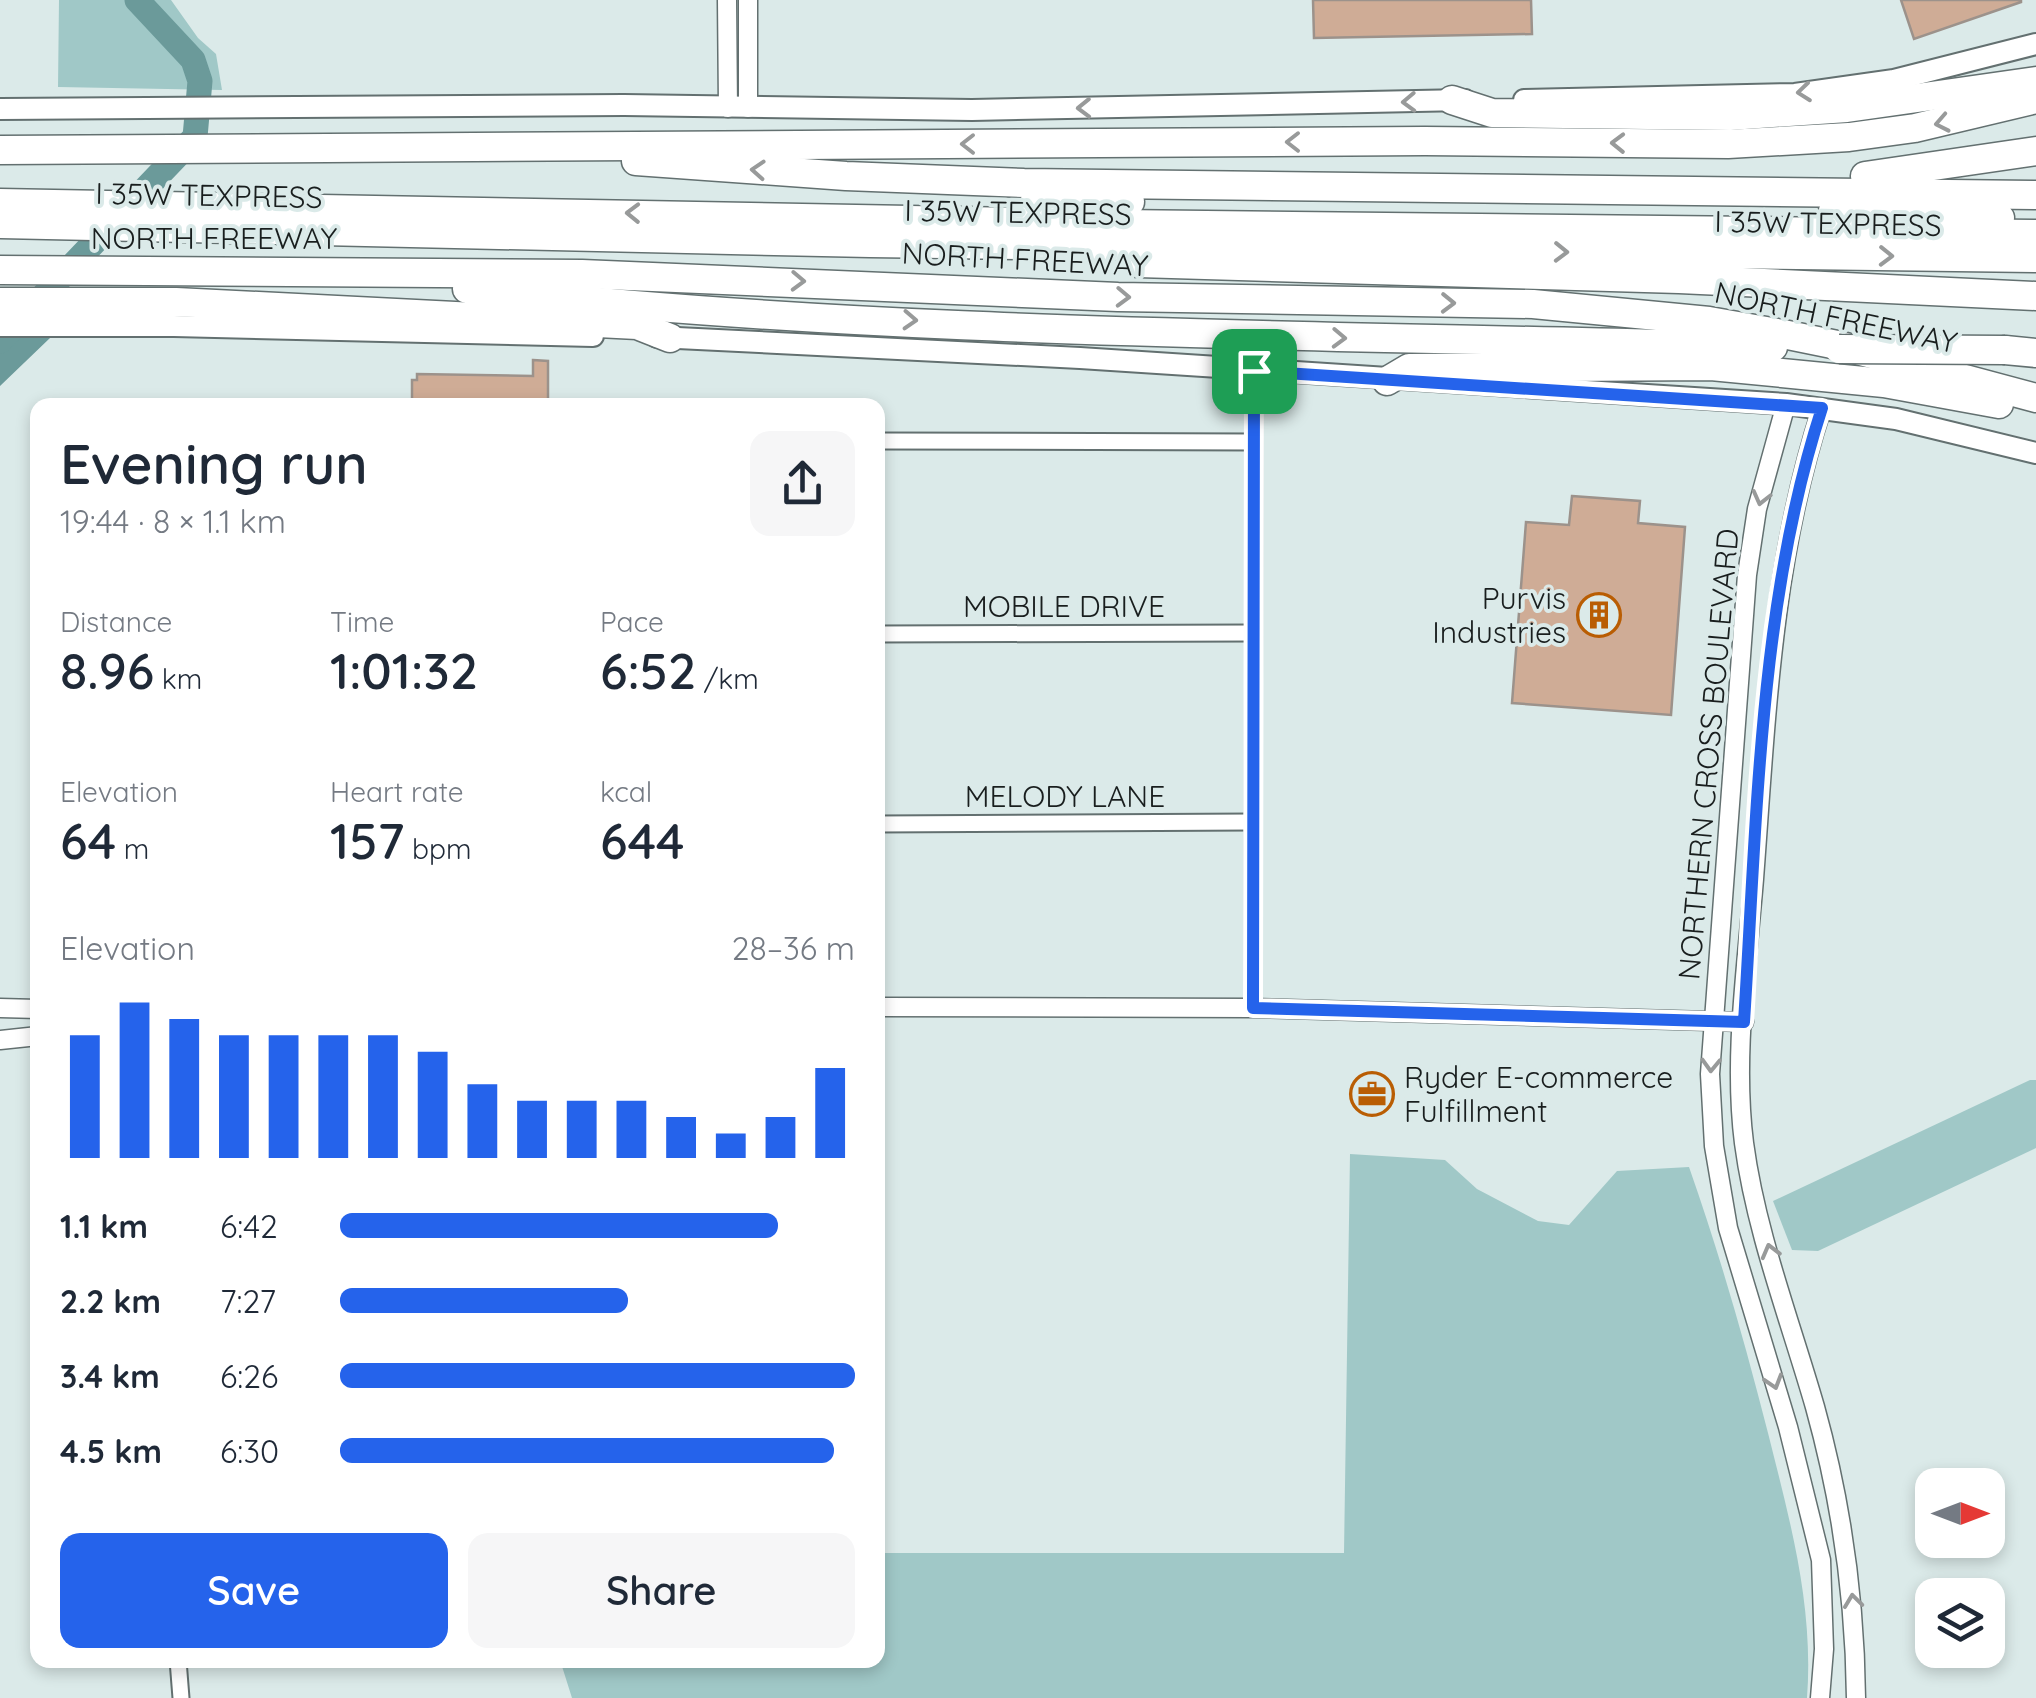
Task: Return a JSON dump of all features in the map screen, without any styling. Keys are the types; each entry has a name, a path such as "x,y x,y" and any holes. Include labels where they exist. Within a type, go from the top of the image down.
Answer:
{"highway":[{"path":"1452,100 1492,113 1730,116 1847,108 2036,81"},
{"path":"0,150 1406,141 1747,144 1915,128 2036,99"},
{"path":"252,146 279,159 638,162 846,176 1024,182 2036,195"},
{"path":"1531,188 1565,180 1882,176 2036,151"},
{"path":"685,214 706,204 994,206 1217,200 1887,212 2036,222"},
{"name":"I 35W TEXPRESS","path":"0,203 1448,229 2036,234"},
{"name":"I 35W TEXPRESS","path":"0,224 974,244 2036,258"},
{"path":"974,244 1015,255 1202,268 1679,279 2036,296"},
{"name":"NORTH FREEWAY","path":"2,270 701,277 1118,297 1550,306 1691,319 1783,334 2036,398"},
{"path":"374,272 402,284 730,311 1494,343 2036,351"},
{"path":"0,302 118,302 638,325 670,338"},
{"path":"1387,381 1409,368 1711,366 1884,383 2036,414"}],"main road":[{"path":"0,109 624,105 972,110 1795,94 1909,76 2036,44"},
{"path":"0,326 670,338 1786,404 1896,419 2036,454"}],"street":[{"path":"727,0 738,108"},
{"path":"738,108 748,0"},
{"path":"1253,1008 1254,371"},
{"name":"NORTHERN CROSS BOULEVARD","path":"1786,404 1758,509 1746,575 1710,1074 1714,1146 1728,1228 1788,1427 1821,1560 1824,1650 1820,1698"},
{"name":"NORTHERN CROSS BOULEVARD","path":"1822,408 1796,497 1784,561 1764,745 1740,1072 1744,1144 1760,1214 1816,1410 1845,1530 1856,1698"},
{"path":"885,441 1253,442"},
{"name":"MOBILE DRIVE","path":"885,634 1252,633"},
{"path":"1734,740 1764,745"},
{"name":"MELODY LANE","path":"885,824 1252,822"},
{"path":"885,1007 1253,1008 1744,1022"},
{"path":"0,1008 30,1008"},
{"path":"0,1040 30,1037"},
{"path":"1824,1650 1855,1645"},
{"path":"179,1668 182,1698"}],"shaded area":[{"path":"59,0 171,0 198,38 216,54 222,90 58,87"},
{"path":"0,336 4,337 50,338 0,386"},
{"path":"2036,1080 2036,1148 1818,1251 1792,1250 1773,1201"},
{"path":"1350,1154 1445,1160 1477,1189 1538,1221 1569,1225 1617,1171 1689,1167 1741,1332 1792,1531 1807,1630 1807,1698 572,1698 563,1668 885,1668 885,1553 1344,1553"}],"building":[{"path":"1313,0 1531,0 1532,34 1314,38"},
{"path":"1901,0 2021,0 2021,2 1914,39"},
{"path":"533,360 548,361 548,398 412,398 412,380 417,380 417,374 533,376"},
{"name":"Purvis Industries","path":"1572,496 1640,501 1638,523 1685,527 1671,715 1512,703 1526,522 1569,525"}],"waterway":[{"path":"0,341 195,137 200,81 193,60 137,0"}],"place":[{"name":"Purvis Industries","path":"1599,615"},
{"name":"Ryder E-commerce Fulfillment","path":"1372,1094"}],"route":[{"path":"1254,371 1822,408 1796,497 1784,561 1770,674 1744,1022 1253,1008 1254,371"}]}
